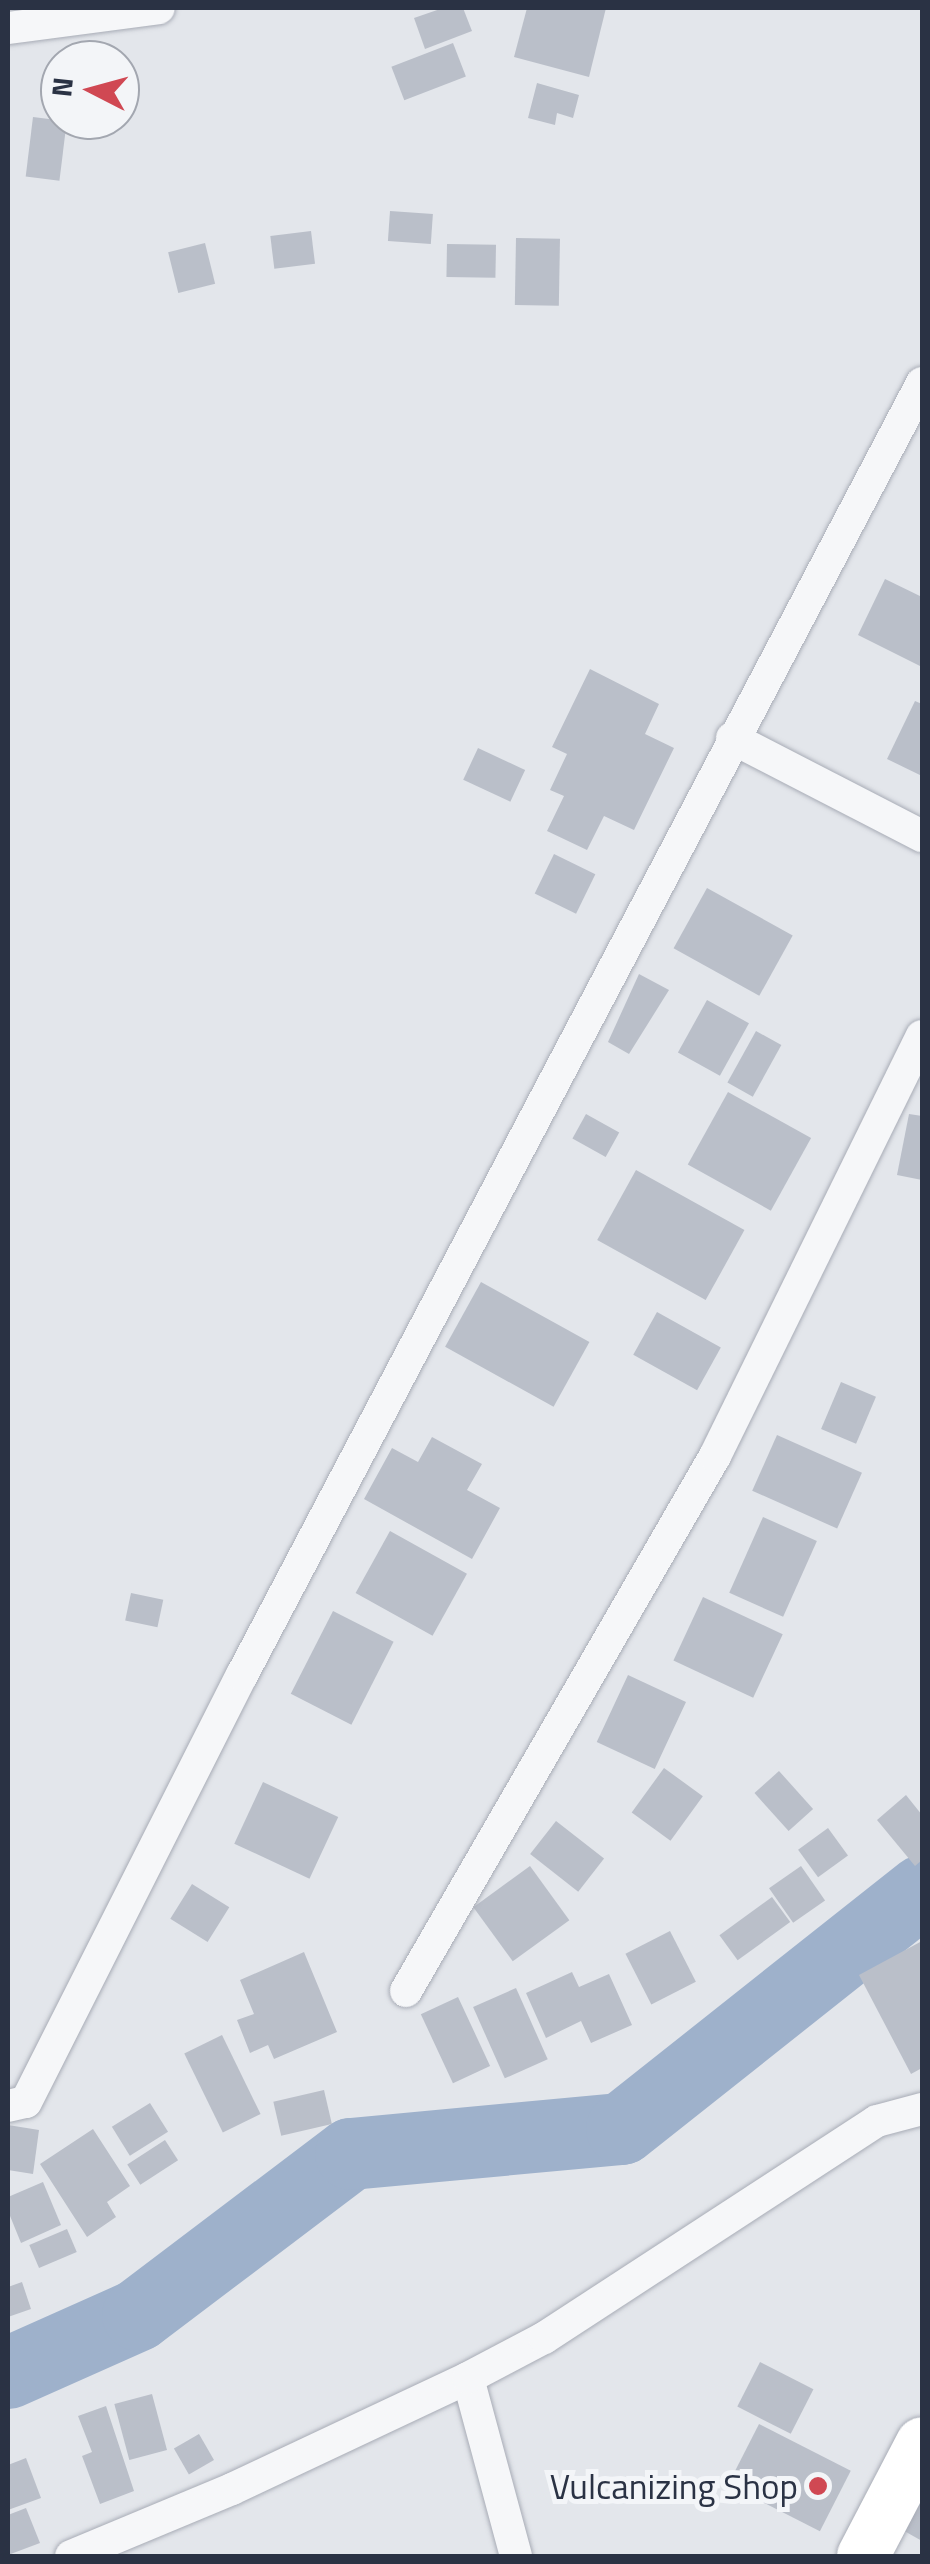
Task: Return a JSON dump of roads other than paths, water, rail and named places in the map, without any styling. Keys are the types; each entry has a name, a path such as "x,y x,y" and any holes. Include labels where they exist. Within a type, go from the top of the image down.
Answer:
{"main road":[{"path":"863,2556 922,2443"}],"street":[{"path":"8,28 159,8"},
{"path":"8,2106 26,2102 242,1675 922,383"},
{"path":"732,738 922,836"},
{"path":"406,1991 715,1456 922,1036"},
{"path":"71,2556 232,2490 544,2338 877,2121 922,2108"},
{"path":"468,2378 516,2556"}],"waterway":[{"path":"8,2373 138,2315 351,2154 622,2129 922,1891"}],"place":[{"name":"Vulcanizing Shop","path":"818,2486"}]}
